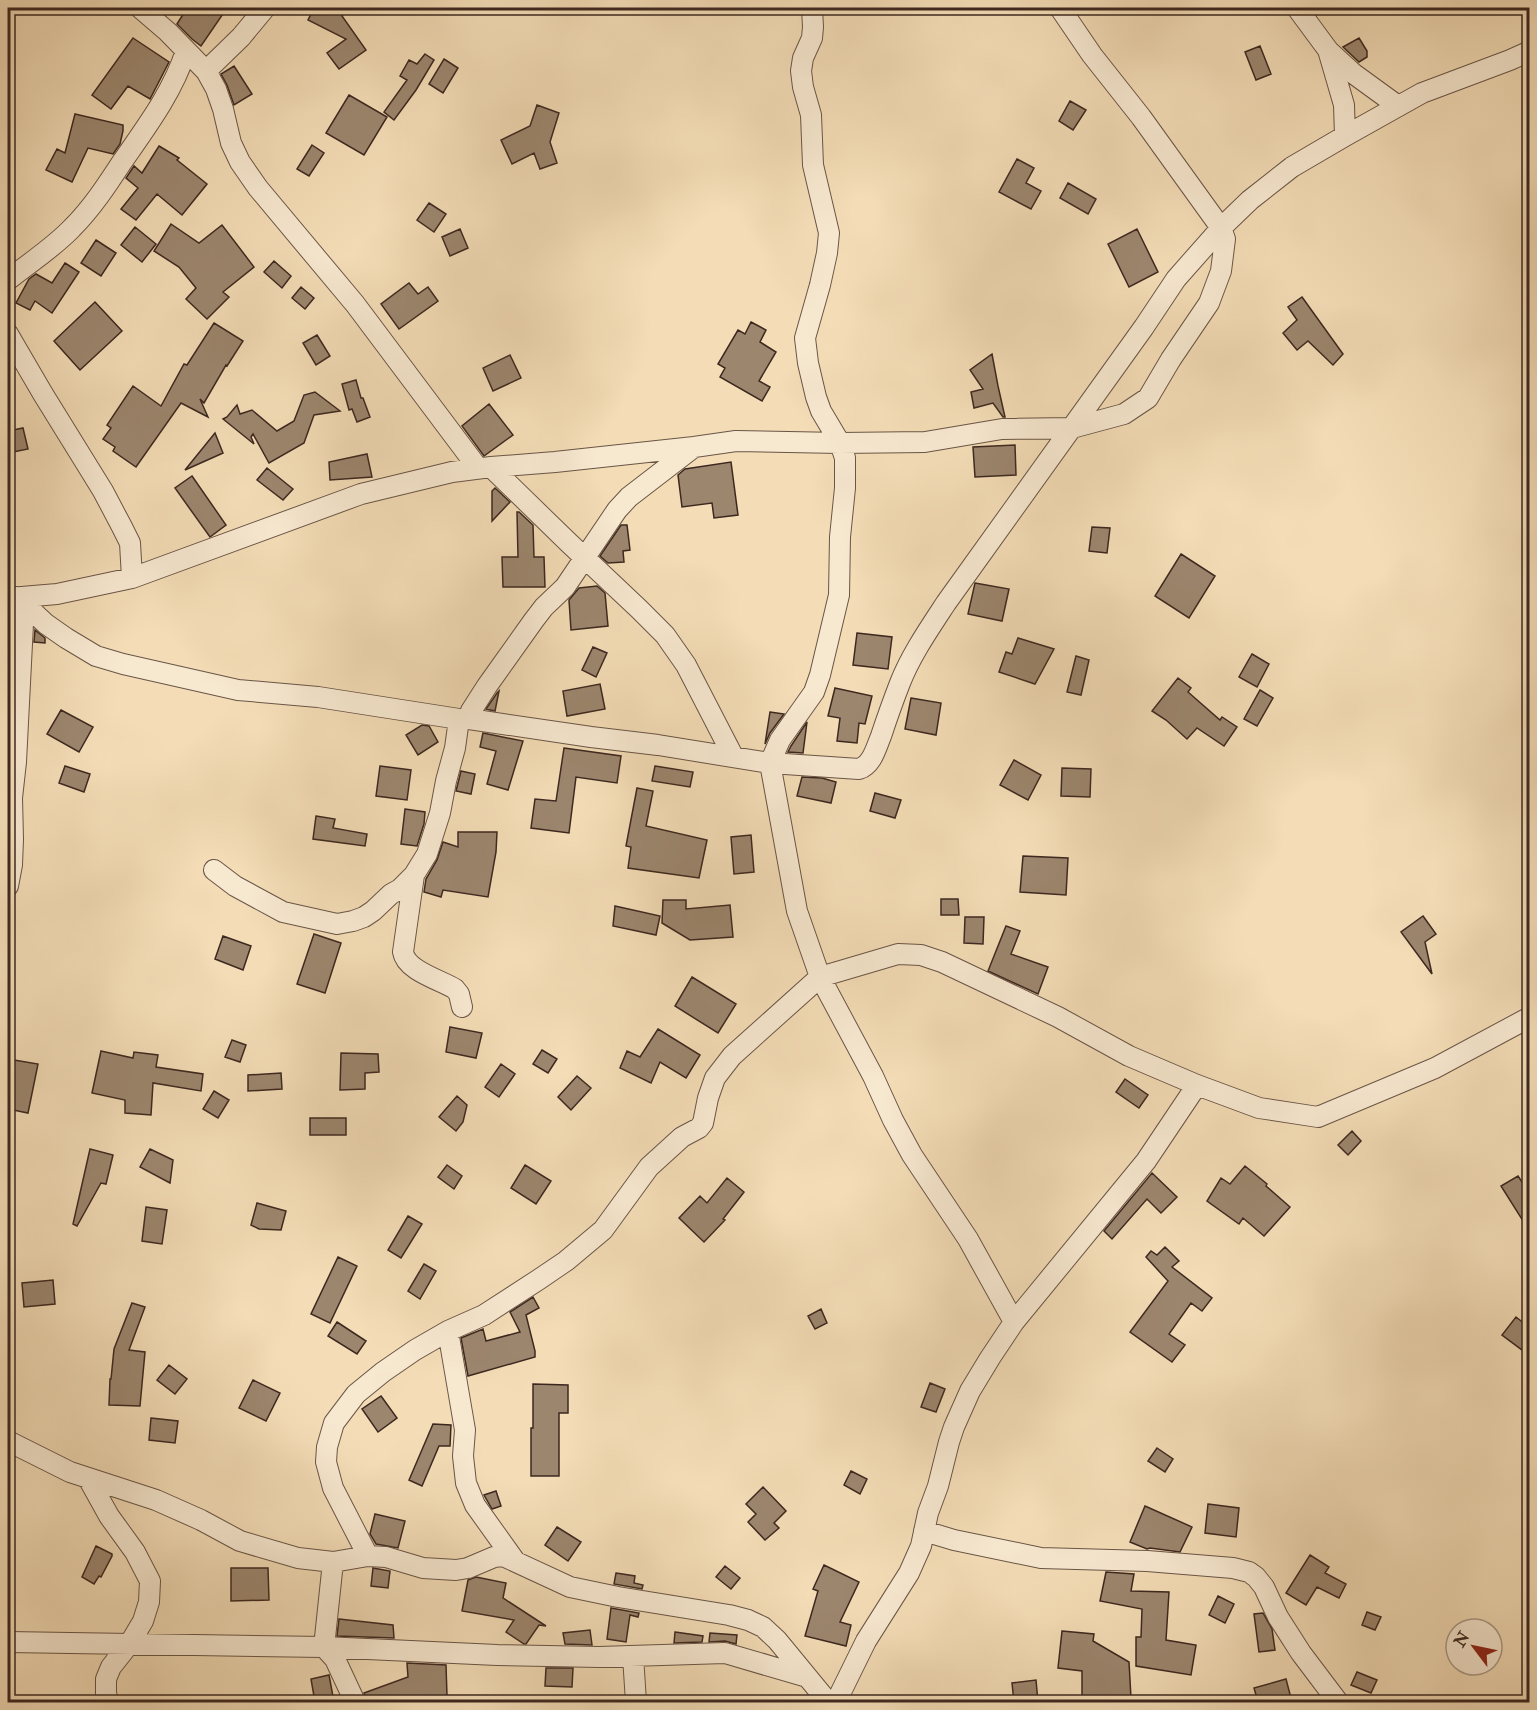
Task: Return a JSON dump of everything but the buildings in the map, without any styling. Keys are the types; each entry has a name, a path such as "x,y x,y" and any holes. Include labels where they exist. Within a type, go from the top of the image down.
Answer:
{"street":[{"path":"140,8 168,32 206,71 224,109 231,143 240,162 356,304 484,467 586,558 665,635 686,665 733,756"},
{"path":"206,71 241,37 265,8"},
{"path":"812,8 812,38 803,58 801,71 811,115 813,165 829,232 820,285 805,338 816,397 821,411 840,443 845,458 845,488 840,537 839,595 820,675 814,692 780,741 770,763 797,911 820,977 873,1076 907,1146 968,1239 1014,1322"},
{"path":"16,600 132,578 361,494 452,472 736,441 925,442 1002,429 1072,428 1124,414 1148,398 1209,303 1221,271 1226,239 1221,228 1141,117 1092,55 1060,8"},
{"path":"1297,8 1328,50 1354,74 1398,106"},
{"path":"1328,50 1344,105 1345,136"},
{"path":"8,280 51,247 91,207 161,107 186,51"},
{"path":"16,600 66,638 96,656 238,690 318,697 770,763 859,770 869,763 900,682 925,635 1176,279 1221,228 1250,200 1292,167 1345,136 1422,93 1530,51"},
{"path":"8,334 103,492 130,543 157,569"},
{"path":"214,870 235,886 283,912 337,924 364,917 400,889 414,875 427,854 464,719 534,620 565,587 617,510 629,497 694,447"},
{"path":"130,543 132,578"},
{"path":"8,886 12,866 12,798 16,762 16,600"},
{"path":"414,875 404,958 416,969 455,989 459,994 462,1007"},
{"path":"369,1556 333,1488 326,1462 327,1447 334,1423 356,1394 407,1356 448,1331 484,1315 538,1280 566,1261 603,1230 649,1167 682,1137 699,1128 703,1123 715,1078 732,1056 820,977 898,954 921,955 942,962 1058,1017 1129,1056 1197,1085 1259,1108 1318,1117 1435,1068 1530,1017"},
{"path":"836,1702 866,1641 909,1573 921,1546 928,1513 938,1486 949,1442 970,1390 1014,1322 1146,1161 1197,1085"},
{"path":"448,1331 465,1430 463,1456 466,1482 475,1505 515,1561"},
{"path":"8,1441 89,1480 156,1500 240,1541 298,1558 333,1562 369,1556 386,1557 423,1568 456,1570 468,1568 494,1557 504,1556 570,1587 748,1620 763,1627 777,1640 828,1702"},
{"path":"89,1480 135,1552 150,1581 149,1602 143,1622 111,1667 106,1679 108,1702"},
{"path":"924,1531 954,1540 1041,1558 1147,1561 1233,1568 1249,1572 1264,1587 1278,1617 1301,1653 1338,1702"},
{"path":"333,1562 324,1647 335,1659 355,1702"},
{"path":"8,1642 324,1647 598,1657 725,1653 807,1677"},
{"path":"633,1656 636,1702"}]}
